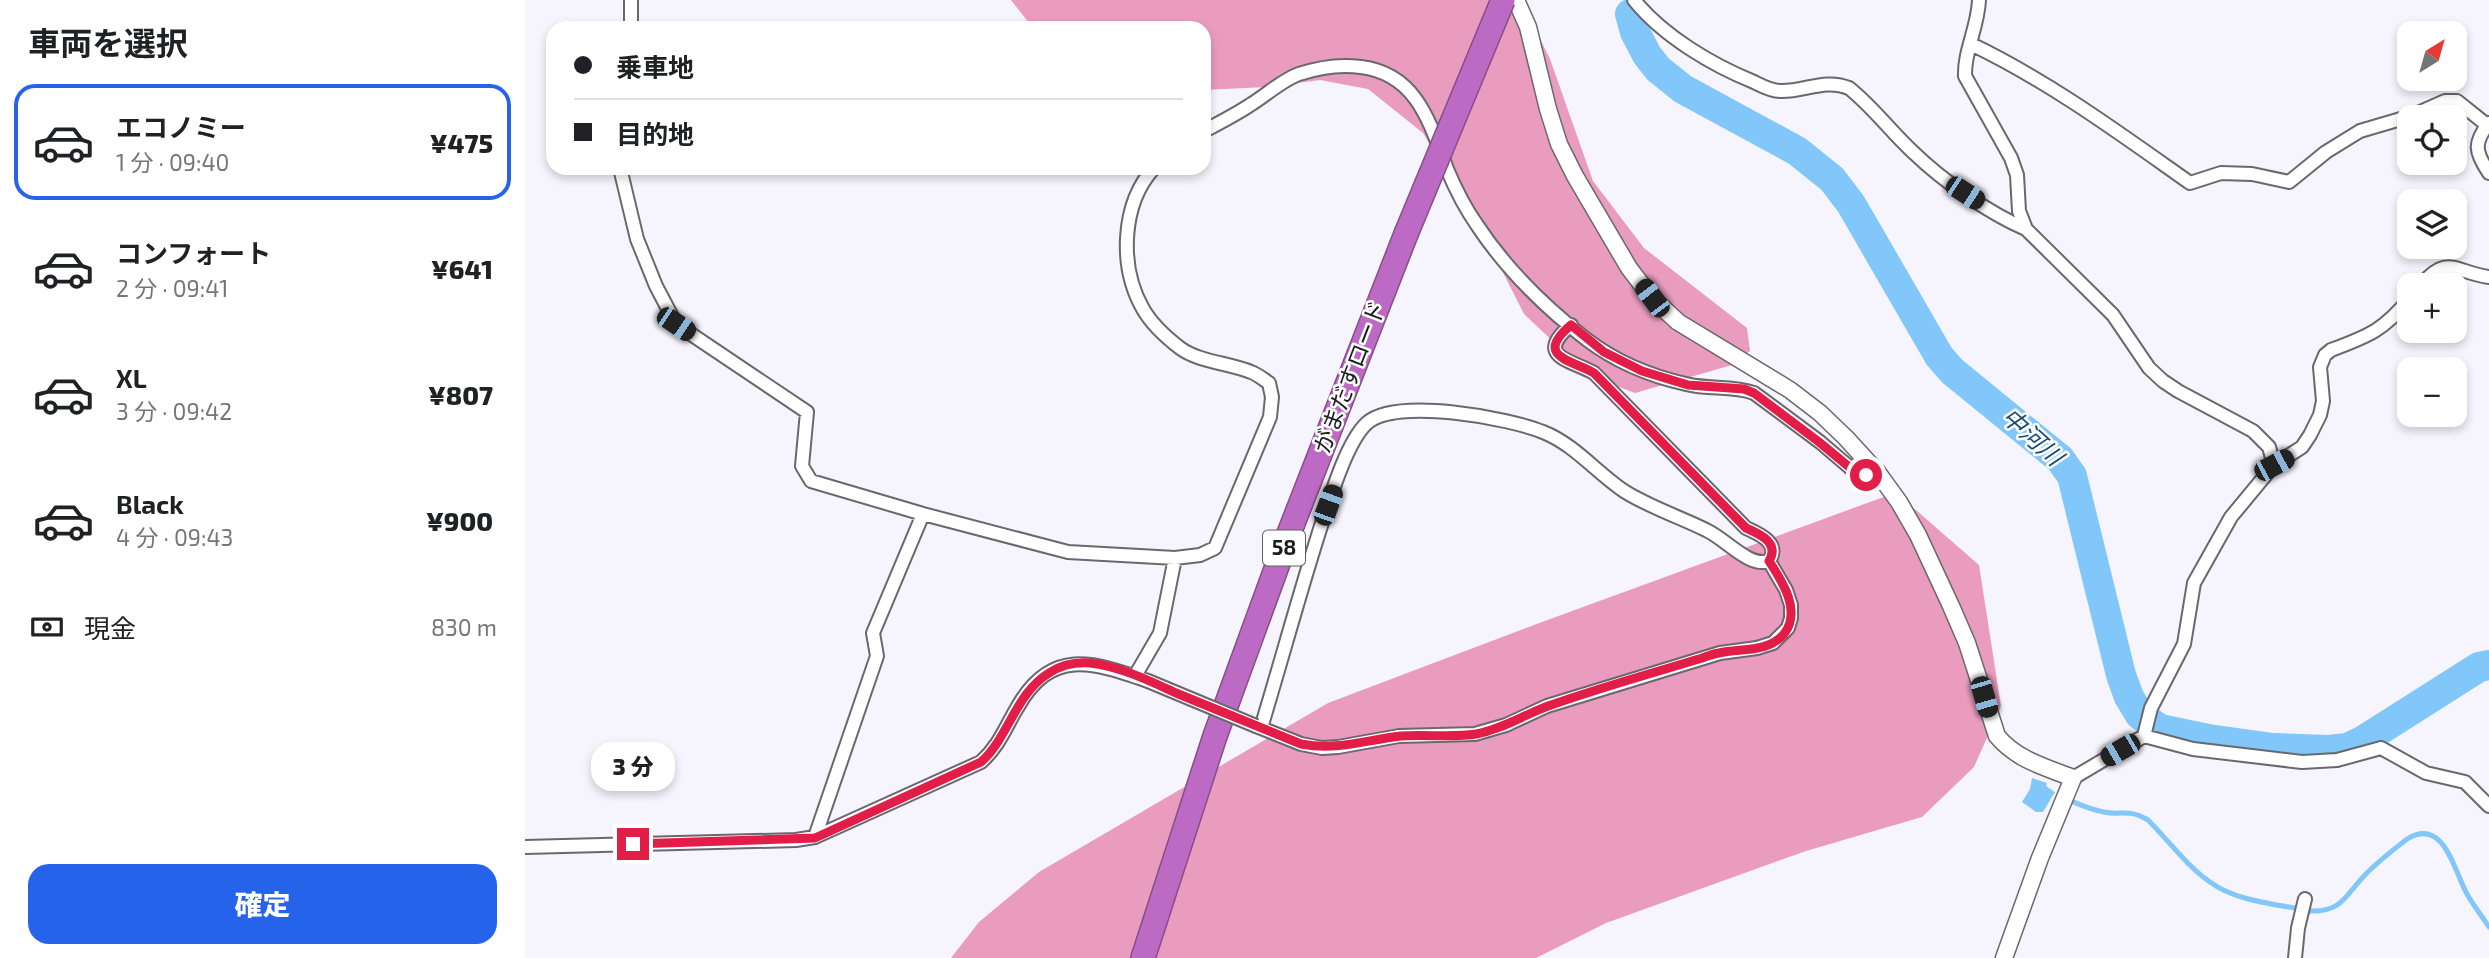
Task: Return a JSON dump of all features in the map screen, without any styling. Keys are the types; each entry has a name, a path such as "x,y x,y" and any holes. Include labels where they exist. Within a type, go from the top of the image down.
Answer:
{"highway":[{"name":"がまだすロード","path":"1143,958 1215,736 1288,536 1406,234 1503,0"}],"street":[{"path":"631,0 631,21"},
{"path":"1516,0 1528,27 1559,144 1622,256 1644,288 1661,306 1697,335 1759,370 1820,413 1864,456 1899,502 1918,535 1967,643 1997,736 2007,748 2020,757 2073,778"},
{"path":"1634,0 1694,51 1732,74 1772,90 1782,91 1813,85 1840,85 1849,88 1942,177 2011,223 2026,229 2113,315 2149,368 2171,386 2253,431 2269,447 2274,465"},
{"path":"1979,0 1977,24 1965,65 1965,76 2011,158 2017,175 2019,211 2026,229"},
{"path":"1971,44 2017,66 2062,93 2190,183 2221,173 2252,174 2289,181 2326,152 2360,131 2411,116 2445,101 2457,101 2488,124 2478,138 2478,156 2489,173"},
{"path":"1211,127 1296,75 1338,64 1380,70 1401,83 1423,109 1455,186 1487,240 1523,283 1604,352 1642,371 1688,385 1744,389 1754,393 1854,471 1866,475 1878,473"},
{"path":"622,175 637,239 656,286 676,324 807,412 802,466 811,481 1068,552 1175,558 1200,555 1215,548 1270,417 1272,397 1269,383 1252,372 1182,349 1163,333 1144,311 1133,287 1129,266 1129,216 1136,192 1149,175"},
{"path":"2432,273 2441,267 2453,266 2489,277"},
{"path":"2004,958 2040,858 2073,778 2145,731 2151,708 2184,644 2194,583 2231,517 2274,465 2302,447 2320,415 2323,387 2320,367 2325,355 2377,331 2397,314"},
{"path":"1259,727 1336,482 1359,433 1377,416 1406,411 1449,412 1541,431 1568,446 1625,492 1718,536 1747,559 1756,563 1769,561 1773,556 1770,543 1763,536 1746,528 1594,373 1567,362 1558,355 1555,348 1557,340 1571,325"},
{"path":"815,838 877,656 873,634 923,514"},
{"path":"1135,676 1160,633 1175,558"},
{"path":"525,847 815,838 981,762 1000,741 1018,706 1031,688 1048,673 1067,664 1094,663 1135,676 1301,744 1322,748 1399,736 1475,734 1506,726 1548,706 1720,653 1773,643 1788,628 1791,605 1786,590 1769,561"},
{"path":"2145,731 2193,748 2302,762 2337,760 2381,748 2426,773 2465,782 2489,806"},
{"path":"2295,958 2303,906"}],"shaded area":[{"path":"1011,0 1521,0 1550,59 1593,181 1644,248 1747,328 1750,351 1732,365 1635,393 1603,381 1560,348 1524,314 1478,223 1423,133 1368,89 1320,80 1266,87 1211,90 1211,21 1028,21"},
{"path":"1889,495 1909,504 1979,565 2001,706 1974,767 1922,817 1806,851 1606,923 1536,958 951,958 979,922 1039,872 1328,703"}],"water":[{"path":"2032,778 2047,783 2046,786 2055,792 2043,812 2036,812 2022,802 2030,789"}],"waterway":[{"name":"中河川","path":"1630,14 1635,32 1658,69 1683,89 1797,151 1832,179 1851,204 1939,356 1952,371 2060,459 2072,476 2121,675 2129,697 2140,715 2160,729 2208,739 2273,748 2347,748 2479,667 2489,665"},
{"path":"2071,801 2100,811 2130,813 2148,820 2193,868 2221,889 2245,898 2310,911 2336,906 2374,866 2407,839 2420,834 2430,835 2439,840 2446,849 2467,894 2489,927"}],"route":[{"path":"633,844 815,838 981,762 1000,741 1018,706 1031,688 1048,673 1067,664 1094,663 1135,676 1301,744 1322,748 1399,736 1475,734 1506,726 1548,706 1720,653 1773,643 1788,628 1791,605 1779,576 1769,561 1773,556 1773,547 1763,536 1746,528 1594,373 1567,362 1558,355 1555,348 1557,340 1571,325 1604,352 1642,371 1688,385 1744,389 1754,393 1854,471 1866,475"}]}
